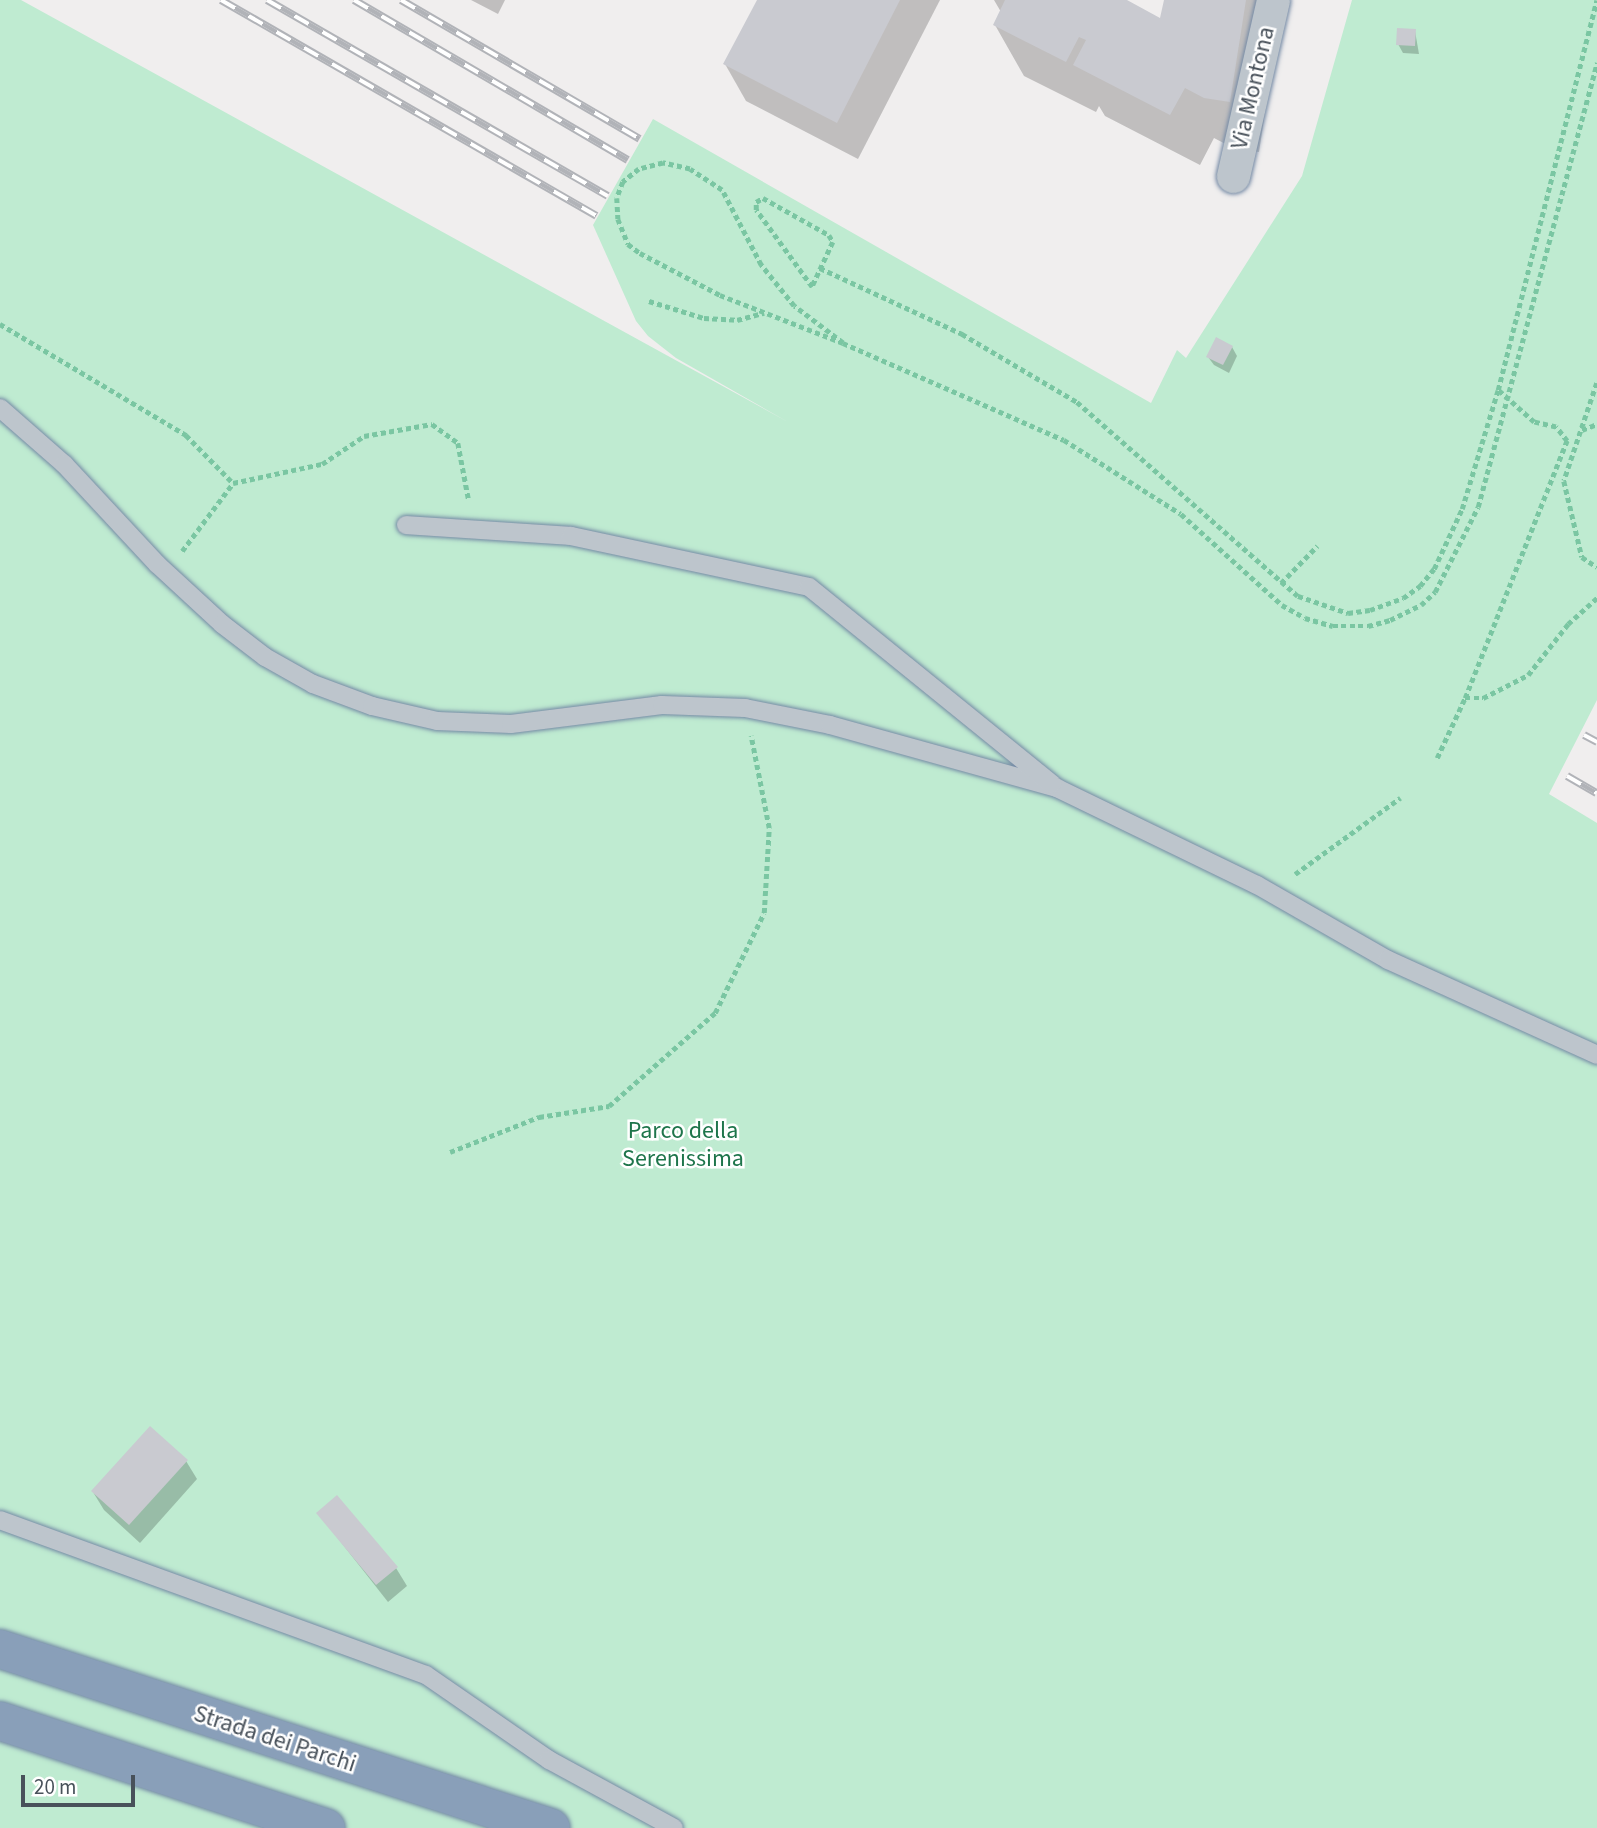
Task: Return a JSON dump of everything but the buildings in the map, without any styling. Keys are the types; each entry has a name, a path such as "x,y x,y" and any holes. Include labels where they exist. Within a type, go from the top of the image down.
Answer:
{"highway":[{"name":"Strada dei Parchi","path":"0,1649 551,1828"},
{"path":"0,1721 326,1828"}],"street":[{"name":"Via Montona","path":"1233,176 1273,0"}],"lane":[{"path":"0,408 64,464 166,573 265,657 313,684 372,706 437,721 511,724 663,705 746,708 830,725 1057,789 1257,885 1388,960 1597,1055"},
{"path":"406,525 570,536 808,587 1057,789"},
{"path":"0,1520 426,1675 549,1760 674,1828"}],"path":[{"path":"820,268 962,334 1077,402 1281,583 1320,606 1348,613 1403,598 1420,586 1434,569 1462,509 1498,390 1597,0"},
{"path":"843,343 794,306 761,265 722,190 690,169 663,163 639,169 623,182 617,207 628,244 720,295 843,343 1092,456 1181,514 1282,605 1333,626 1368,626 1390,620 1421,605 1435,592 1478,507 1509,400 1597,63"},
{"path":"762,198 829,234 833,242 820,268 812,287 756,210 756,202 762,198"},
{"path":"649,302 704,318 737,320 766,313"},
{"path":"0,324 186,435 233,482"},
{"path":"1597,383 1564,481 1582,557 1597,567"},
{"path":"1437,758 1465,698 1567,441 1556,427 1534,422 1498,390"},
{"path":"1581,430 1597,424"},
{"path":"166,573 233,482 321,464 363,436 432,425 458,443 475,529"},
{"path":"1281,583 1317,546"},
{"path":"1465,698 1483,698 1528,675 1568,624 1597,598"},
{"path":"450,1152 539,1117 609,1106 715,1013 764,913 769,828 746,708"},
{"path":"1257,885 1296,874 1399,798"}],"green space":[{"name":"Parco della Serenissima","path":"0,0 21,0 788,422 676,358 648,336 636,321 593,225 653,119 1151,403 1177,350 1186,358 1302,176 1352,0 1597,0 1597,700 1549,794 1597,823 1597,1828 0,1828"}],"railway":[{"path":"221,0 596,216"},
{"path":"267,0 608,196"},
{"path":"354,0 628,160"},
{"path":"401,0 640,139"},
{"path":"1584,735 1597,742"},
{"path":"1567,776 1597,793"}]}
